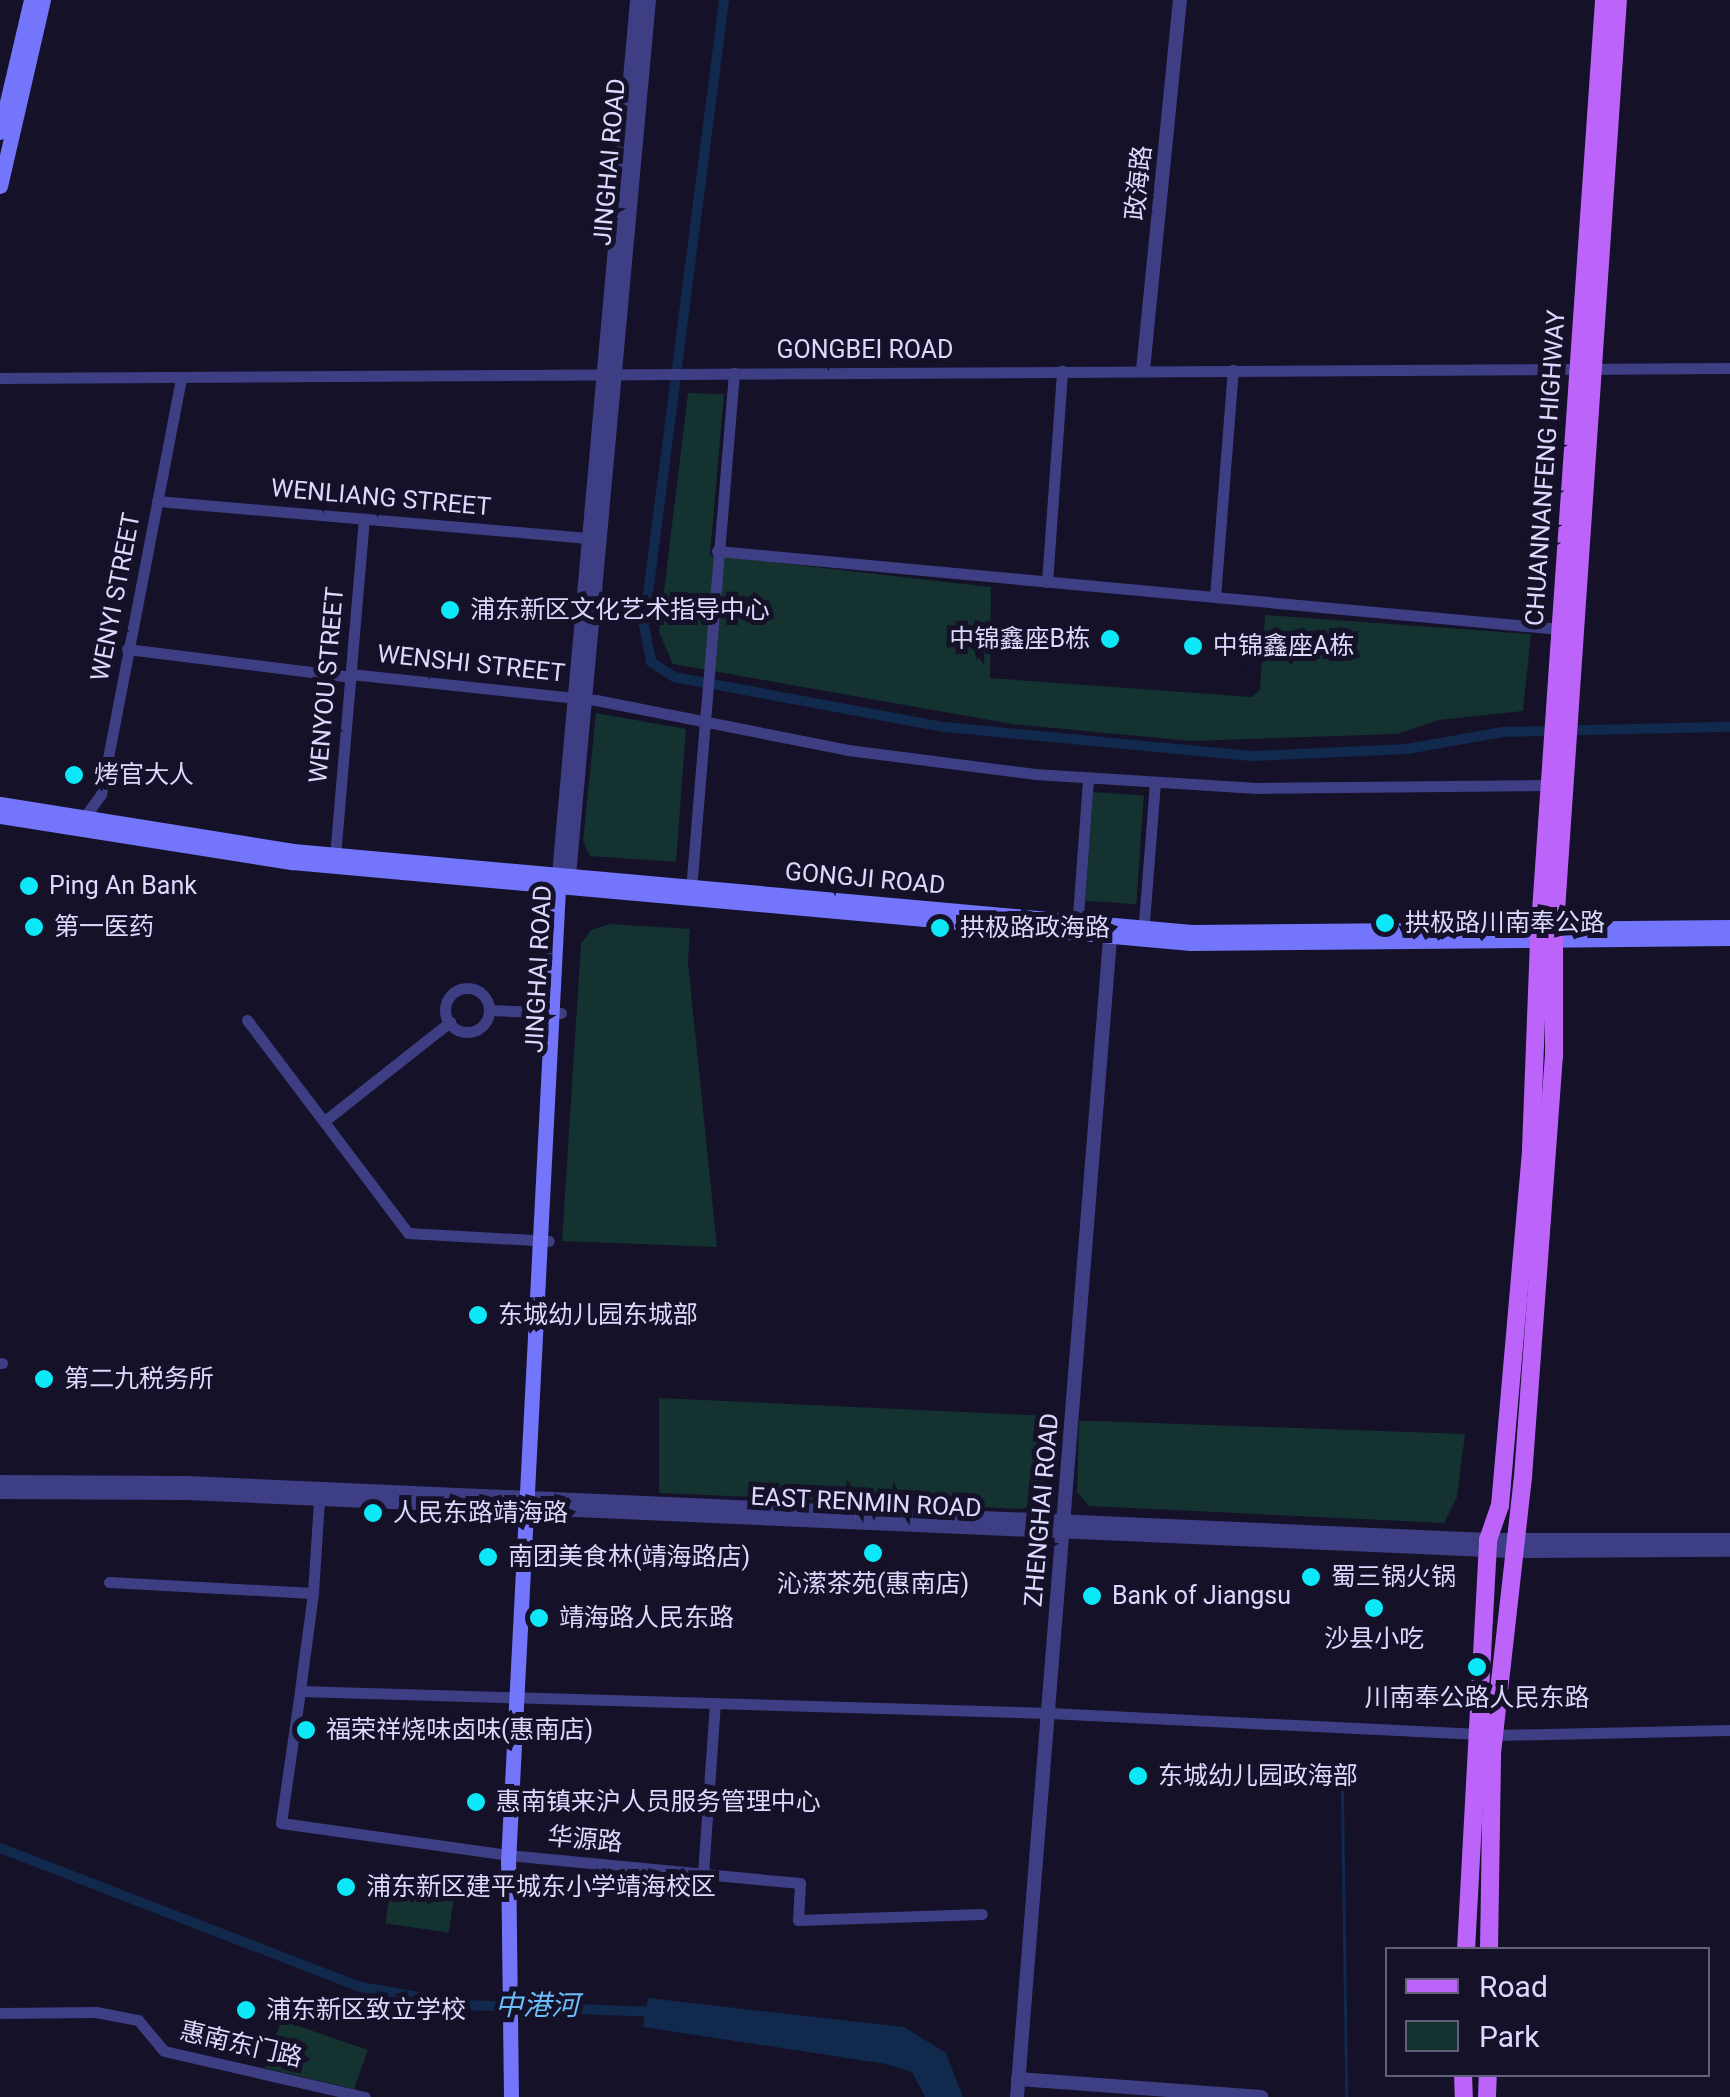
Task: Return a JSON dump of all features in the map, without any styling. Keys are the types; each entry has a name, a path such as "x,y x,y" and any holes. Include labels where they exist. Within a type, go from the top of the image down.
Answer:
{"main road":[{"path":"0,132 31,0"},
{"path":"0,186 43,0"},
{"name":"CHUANNANFENG HIGHWAY","path":"1546,934 1586,367 1604,0"},
{"name":"CHUANNANFENG HIGHWAY","path":"1562,711 1560,630 1618,0"},
{"name":"CHUANNANFENG HIGHWAY","path":"1546,934 1550,785 1559,753"},
{"name":"GONGJI ROAD","path":"0,804 82,820 335,856 564,884 690,890 1077,929"},
{"name":"GONGJI ROAD","path":"0,816 230,854 1143,934 1730,938"},
{"name":"JINGHAI ROAD","path":"500,2097 506,2076 508,2028 506,1940 516,1932 513,1856 520,1698 564,884"},
{"name":"GONGJI ROAD","path":"1546,934 1730,927"},
{"path":"1489,1947 1485,1734 1488,1545 1500,1506 1546,934"},
{"path":"1466,1947 1485,1734 1523,1477 1554,1056 1546,934"},
{"name":"JINGHAI ROAD","path":"506,2076 511,2097"}],"street":[{"name":"JINGHAI ROAD","path":"611,374 637,0"},
{"name":"JINGHAI ROAD","path":"564,884 649,0"},
{"name":"政海路","path":"1142,370 1180,0"},
{"name":"GONGBEI ROAD","path":"0,378 1730,368"},
{"path":"1215,598 1233,370"},
{"path":"1047,582 1062,371"},
{"path":"690,890 700,722 734,373"},
{"name":"WENYI STREET","path":"82,820 100,794 181,377"},
{"name":"WENLIANG STREET","path":"157,501 595,539"},
{"name":"WENYOU STREET","path":"335,856 364,519"},
{"path":"717,551 1560,630"},
{"name":"WENSHI STREET","path":"128,649 581,698 909,760 1088,779 1155,784 1550,785"},
{"path":"1077,929 1088,779"},
{"path":"1143,934 1155,784"},
{"name":"ZHENGHAI ROAD","path":"1017,2097 1110,931"},
{"path":"450,1022 447,1001 462,989 480,992 489,1010"},
{"path":"489,1010 556,1013"},
{"path":"450,1022 470,1032 482,1026 489,1010"},
{"path":"247,1020 327,1119 408,1233 544,1242"},
{"path":"327,1119 450,1022"},
{"name":"EAST RENMIN ROAD","path":"0,1482 152,1482 1063,1529 1730,1550"},
{"name":"EAST RENMIN ROAD","path":"0,1492 530,1504"},
{"path":"320,1499 300,1691 1048,1713 1485,1734 1730,1730"},
{"name":"EAST RENMIN ROAD","path":"1511,1546 1730,1540"},
{"path":"109,1582 313,1593"},
{"name":"华源路","path":"300,1691 281,1822 513,1856 800,1883 798,1920 982,1914"},
{"path":"703,1874 716,1704"},
{"name":"惠南东门路","path":"0,2013 96,2012 138,2020 164,2051 364,2097"},
{"path":"1018,2080 1262,2097"}],"green space":[{"path":"688,393 724,394 710,555 991,587 990,678 1252,697 1260,690 1265,615 1531,634 1523,711 1439,720 1397,734 1192,741 1012,724 673,664 659,632"},
{"path":"596,713 686,729 676,862 590,856 583,841"},
{"path":"1093,792 1144,796 1136,904 1085,901"},
{"path":"610,924 690,929 688,963 717,1247 562,1241 581,944 591,930"},
{"path":"659,1398 1050,1416 1045,1484 1024,1509 659,1493"},
{"path":"1079,1421 1465,1434 1457,1497 1444,1523 1089,1506 1077,1492"},
{"path":"392,1877 455,1886 449,1932 385,1924"},
{"path":"281,2020 368,2050 354,2089 265,2068"}],"water":[{"path":"648,1998 904,2027 946,2053 963,2097 925,2097 912,2072 886,2064 643,2027"}],"waterway":[{"path":"724,0 644,625 651,662 674,677 945,727 1254,756 1407,749 1502,732 1730,727"},
{"path":"1342,1758 1347,2097"},
{"name":"中港河","path":"0,1848 361,1987 465,2005 658,2012"}],"place":[{"name":"浦东新区文化艺术指导中心","path":"450,610"},
{"name":"中锦鑫座B栋","path":"1110,639"},
{"name":"中锦鑫座A栋","path":"1193,646"},
{"name":"烤官大人","path":"74,775"},
{"name":"Ping An Bank","path":"29,886"},
{"name":"拱极路川南奉公路","path":"1385,923"},
{"name":"第一医药","path":"34,927"},
{"name":"拱极路政海路","path":"940,928"},
{"name":"东城幼儿园东城部","path":"478,1315"},
{"name":"第二九税务所","path":"44,1379"},
{"name":"人民东路靖海路","path":"373,1513"},
{"name":"沁潆茶苑(惠南店)","path":"873,1553"},
{"name":"南团美食林(靖海路店)","path":"488,1557"},
{"name":"蜀三锅火锅","path":"1311,1577"},
{"name":"Bank of Jiangsu","path":"1092,1596"},
{"name":"沙县小吃","path":"1374,1608"},
{"name":"靖海路人民东路","path":"539,1618"},
{"name":"川南奉公路人民东路","path":"1477,1667"},
{"name":"福荣祥烧味卤味(惠南店)","path":"306,1730"},
{"name":"东城幼儿园政海部","path":"1138,1776"},
{"name":"惠南镇来沪人员服务管理中心","path":"476,1802"},
{"name":"浦东新区建平城东小学靖海校区","path":"346,1887"},
{"name":"浦东新区致立学校","path":"246,2010"}]}
